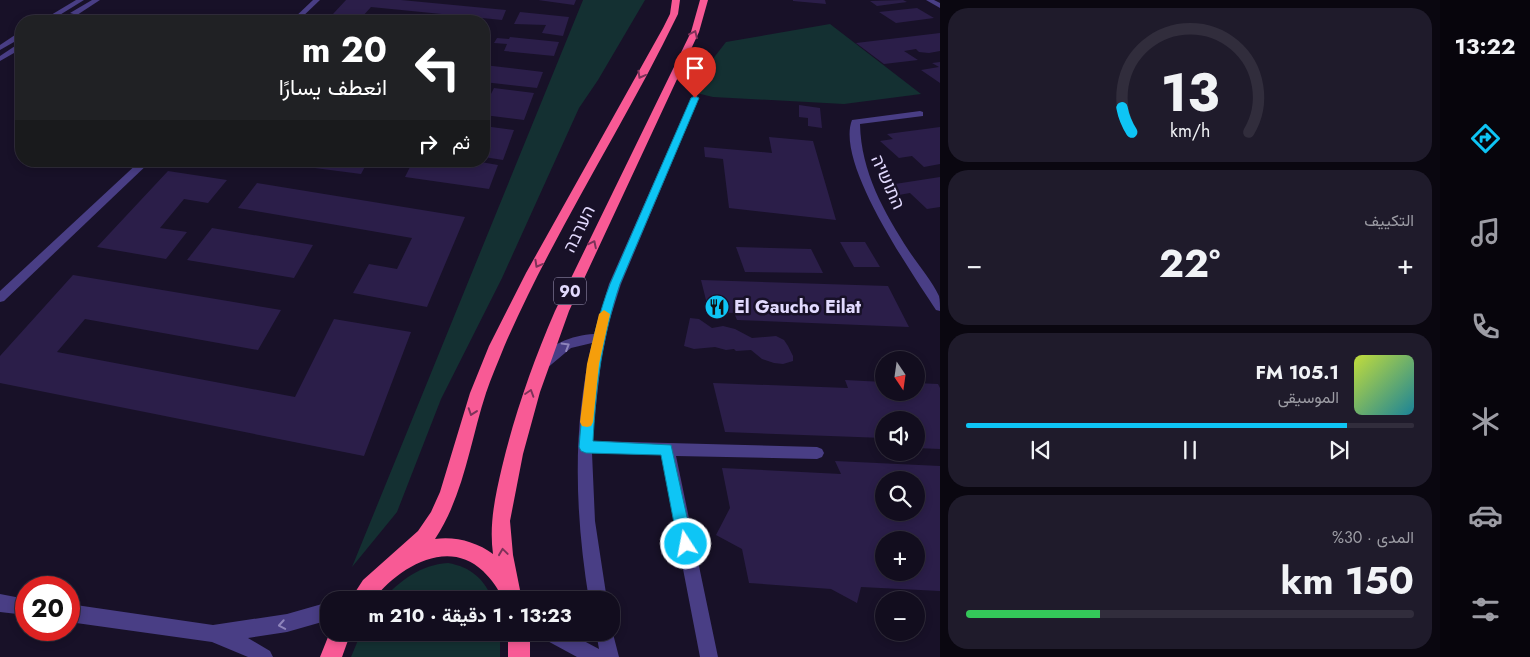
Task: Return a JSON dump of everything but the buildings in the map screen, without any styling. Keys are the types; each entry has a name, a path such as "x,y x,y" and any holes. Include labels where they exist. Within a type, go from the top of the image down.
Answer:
{"highway":[{"name":"הערבה","path":"398,562 418,544 438,518 449,492 478,393 497,346 533,273 667,28 674,14 676,0"},
{"name":"הערבה","path":"510,591 502,551 500,527 526,405 539,367 573,285 695,32 704,0"},
{"name":"90","path":"366,591 398,562 432,547 450,546 466,549 481,556 494,568 508,591"},
{"path":"331,657 337,641"},
{"path":"519,641 519,657"}],"street":[{"path":"55,15 81,0"},
{"path":"71,15 96,0"},
{"path":"301,15 317,0"},
{"path":"930,0 940,6"},
{"path":"0,48 15,39"},
{"path":"0,59 15,50"},
{"path":"597,591 588,522 586,447 590,382 599,338 615,284 695,98"},
{"name":"התושיה","path":"920,114 855,122 856,140 860,164 869,188 913,265 940,307"},
{"path":"0,298 140,167"},
{"path":"539,367 566,343 582,339 599,338"},
{"path":"586,447 816,453"},
{"path":"667,449 708,657"},
{"path":"0,603 15,605"},
{"path":"212,633 278,626 320,614"},
{"path":"80,615 212,633 248,647 264,657"},
{"path":"565,641 596,657"},
{"path":"607,641 610,657"}],"green space":[{"path":"583,0 645,0 598,80 579,108 502,278 441,399 397,512 352,567"},
{"path":"830,24 921,94 844,104 713,97 688,91 726,42"},
{"path":"448,563 470,571 481,580 488,591 391,591 420,570"},
{"path":"358,641 500,641 500,657 351,657"}],"slow traffic":[{"path":"587,422 590,382 604,314"}],"place":[{"name":"El Gaucho Eilat","path":"717,307"}],"route":[{"path":"686,544 667,449 586,447 586,423 596,346 605,313 615,284 695,98"}]}
